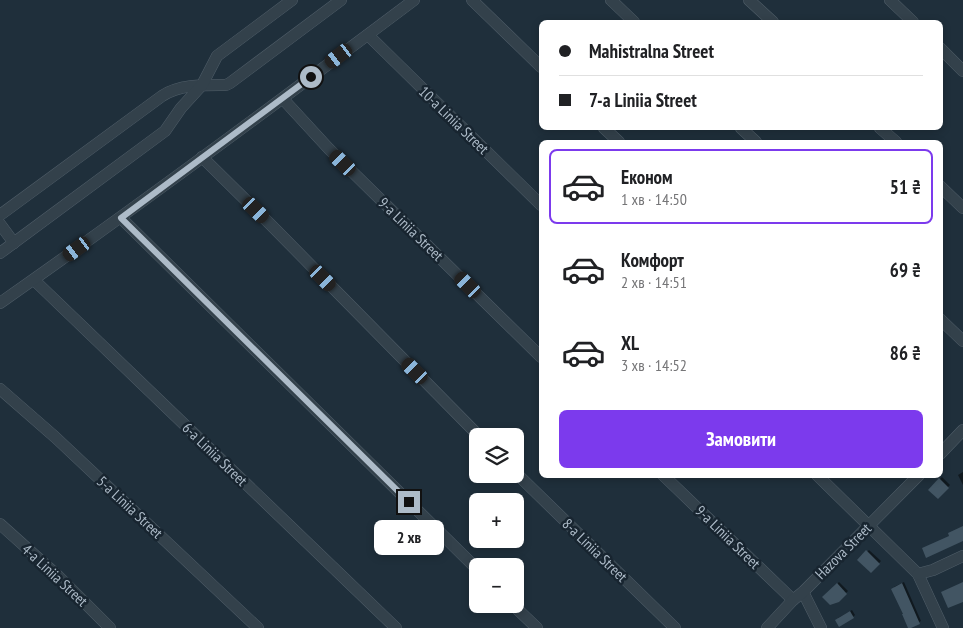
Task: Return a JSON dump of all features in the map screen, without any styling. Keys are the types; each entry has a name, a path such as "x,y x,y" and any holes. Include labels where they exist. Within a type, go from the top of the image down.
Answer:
{"street":[{"path":"0,253 165,131 181,108 202,85 214,60 292,0"},
{"path":"0,215 162,96 173,90 230,83 341,0"},
{"path":"0,303 121,218 414,0"},
{"path":"472,0 539,65"},
{"path":"611,0 632,20"},
{"path":"749,0 770,20"},
{"path":"890,0 911,20"},
{"name":"10-a Liniia Street","path":"368,35 539,203"},
{"path":"943,51 963,71"},
{"name":"9-a Liniia Street","path":"283,99 330,149 539,355"},
{"path":"606,130 617,140"},
{"path":"743,130 754,140"},
{"path":"882,130 894,140"},
{"path":"202,157 471,428"},
{"path":"943,189 963,208"},
{"path":"121,218 469,561"},
{"path":"0,224 14,242"},
{"name":"6-a Liniia Street","path":"34,280 396,628"},
{"path":"943,322 963,341"},
{"name":"5-a Liniia Street","path":"0,388 258,628"},
{"path":"943,451 962,435"},
{"name":"9-a Liniia Street","path":"666,478 793,600"},
{"path":"820,478 918,574 943,628"},
{"name":"Hazova Street","path":"767,628 916,478"},
{"name":"8-a Liniia Street","path":"524,481 676,628"},
{"name":"4-a Liniia Street","path":"0,524 58,576 110,628"},
{"path":"918,574 933,570 963,556"},
{"path":"803,592 821,628"},
{"path":"521,613 537,628"}],"building":[{"path":"939,478 949,488 938,499 928,490"},
{"path":"963,526 963,541 926,558 922,548 949,536 948,533"},
{"path":"866,550 880,564 871,573 857,560"},
{"path":"963,582 963,602 948,608 941,592"},
{"path":"837,583 847,594 839,602 830,605 822,597"},
{"path":"902,583 920,624 911,628 908,628 891,589"},
{"path":"850,611 854,618 839,627 835,620"}],"route":[{"path":"311,77 121,218 409,502"}]}
